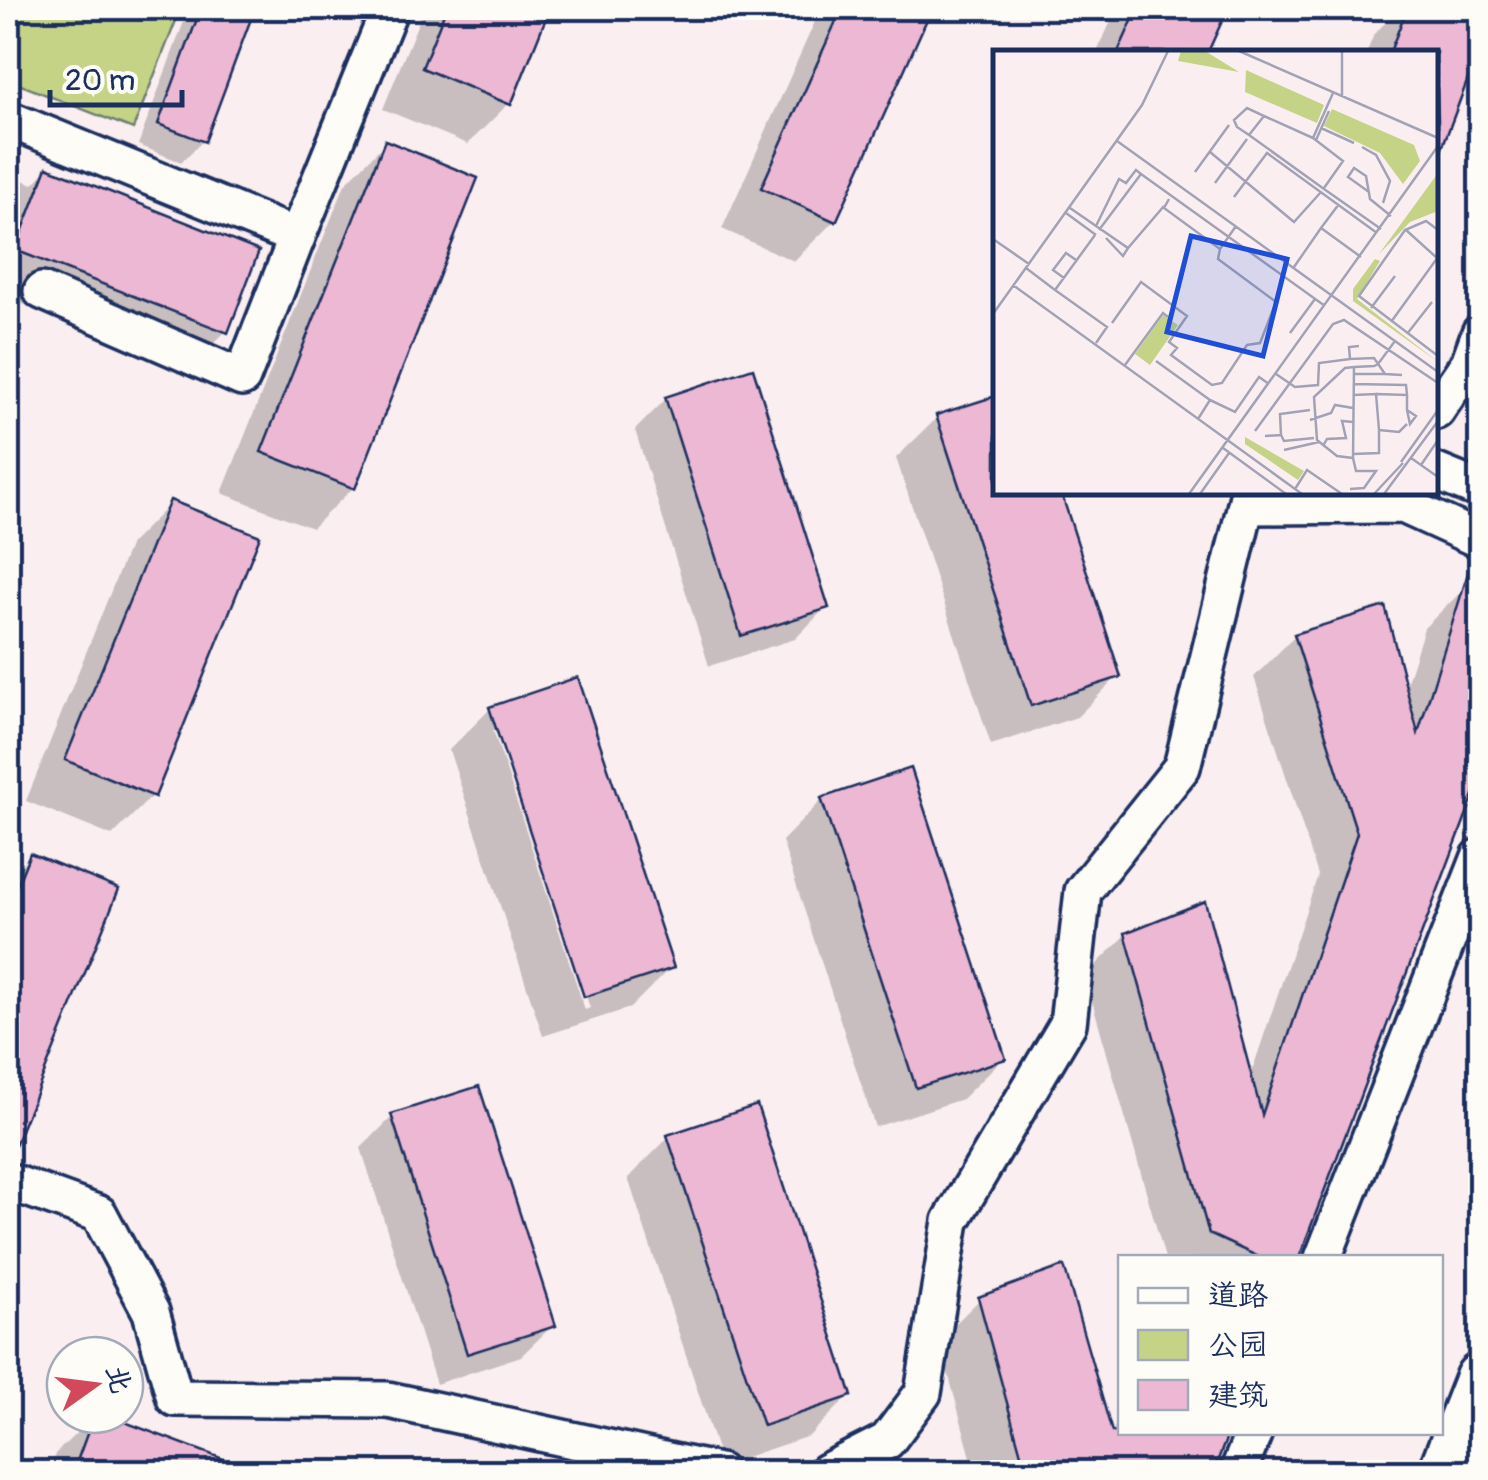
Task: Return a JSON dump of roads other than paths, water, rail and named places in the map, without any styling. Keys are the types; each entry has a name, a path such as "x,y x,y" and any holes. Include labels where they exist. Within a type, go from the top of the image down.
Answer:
{"street":[{"path":"42,291 242,378 390,8"},
{"path":"8,119 296,237"},
{"path":"1438,409 1469,363 1480,333"},
{"path":"1438,473 1480,490"},
{"path":"826,1472 886,1441 923,1393 951,1221 1068,1024 1083,891 1182,767 1248,499 1403,505 1480,540"},
{"path":"1323,1255 1480,857"},
{"path":"8,1181 99,1214 151,1312 175,1398 388,1400 719,1472"},
{"path":"1442,1472 1480,1378"},
{"path":"1238,1472 1253,1435"}]}
